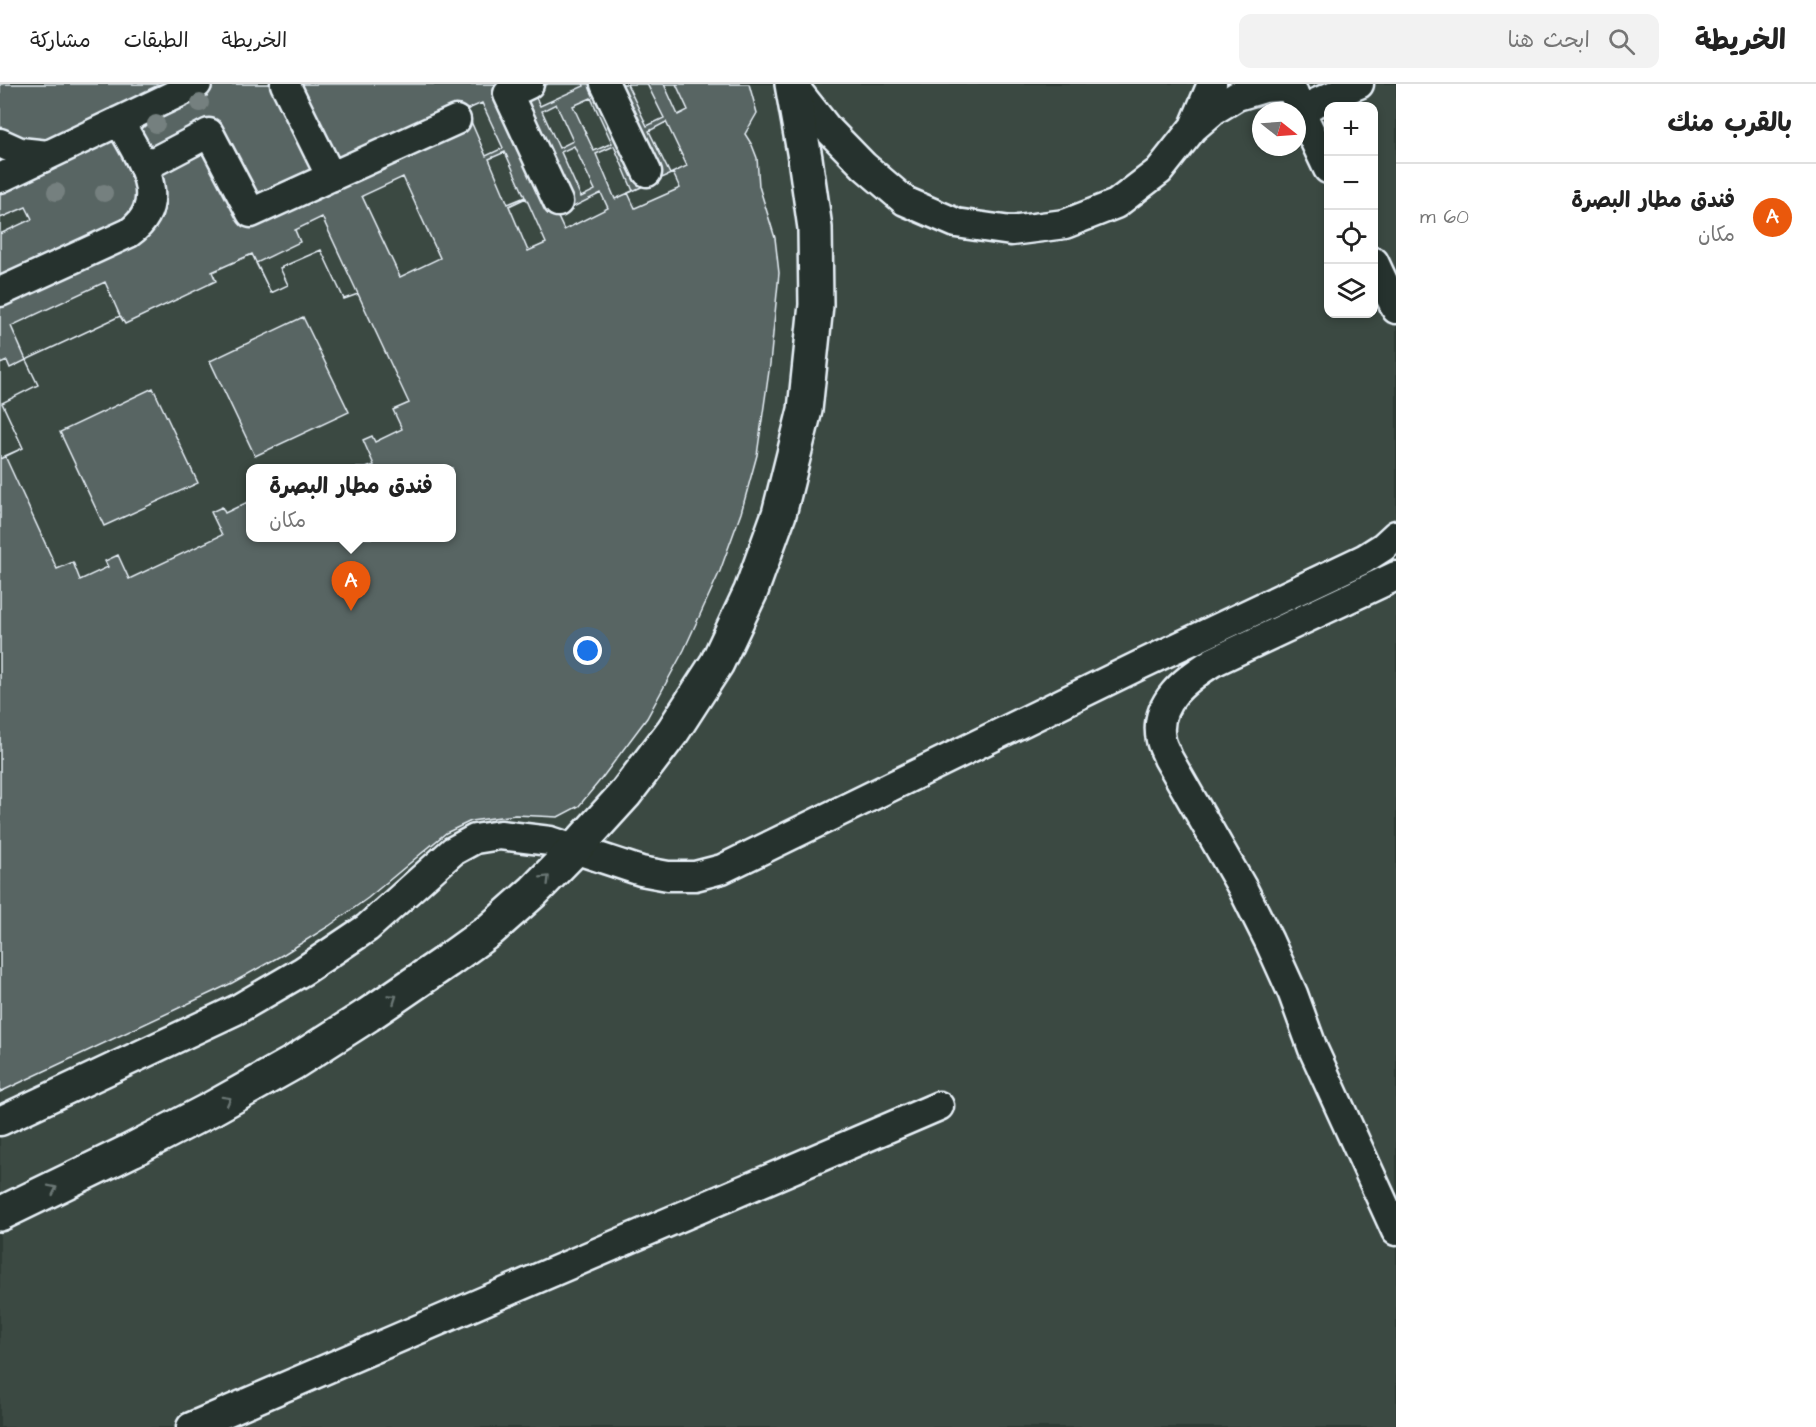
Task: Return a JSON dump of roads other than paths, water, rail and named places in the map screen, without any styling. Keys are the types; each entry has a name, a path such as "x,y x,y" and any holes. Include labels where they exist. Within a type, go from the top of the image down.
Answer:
{"highway":[{"path":"0,1214 182,1124 303,1057 377,1010 490,930 534,891 574,850 625,794 673,731 717,663 751,591 779,514 805,410 816,305 814,228 806,158 792,84"}],"lane":[{"path":"0,178 196,84"},
{"path":"285,84 331,177"},
{"path":"604,84 647,172"},
{"path":"792,84 826,127 864,166 905,201 956,224 1011,231 1065,224 1116,204 1159,171 1193,128 1214,110 1237,96 1264,88 1294,94 1359,84"},
{"path":"1193,128 1212,84"},
{"path":"513,87 558,202"},
{"path":"1294,94 1324,158"},
{"path":"144,167 209,133 251,213 456,120"},
{"path":"0,292 129,233 139,226 150,202 149,176 119,121"},
{"path":"0,143 20,152 48,155"},
{"path":"1375,264 1396,309"},
{"path":"0,1121 236,1010 303,971 367,928 453,851 475,839 500,836 525,837 550,842 641,871 668,876 695,876 722,869 1140,665 1364,559 1396,535"},
{"path":"1396,576 1213,662 1192,675 1174,692 1164,707 1159,724 1161,742 1168,758 1243,889 1269,941 1293,994 1313,1049 1396,1231"},
{"path":"192,1427 939,1106"}],"place":[{"name":"فندق مطار البصرة","path":"351,611"}]}
